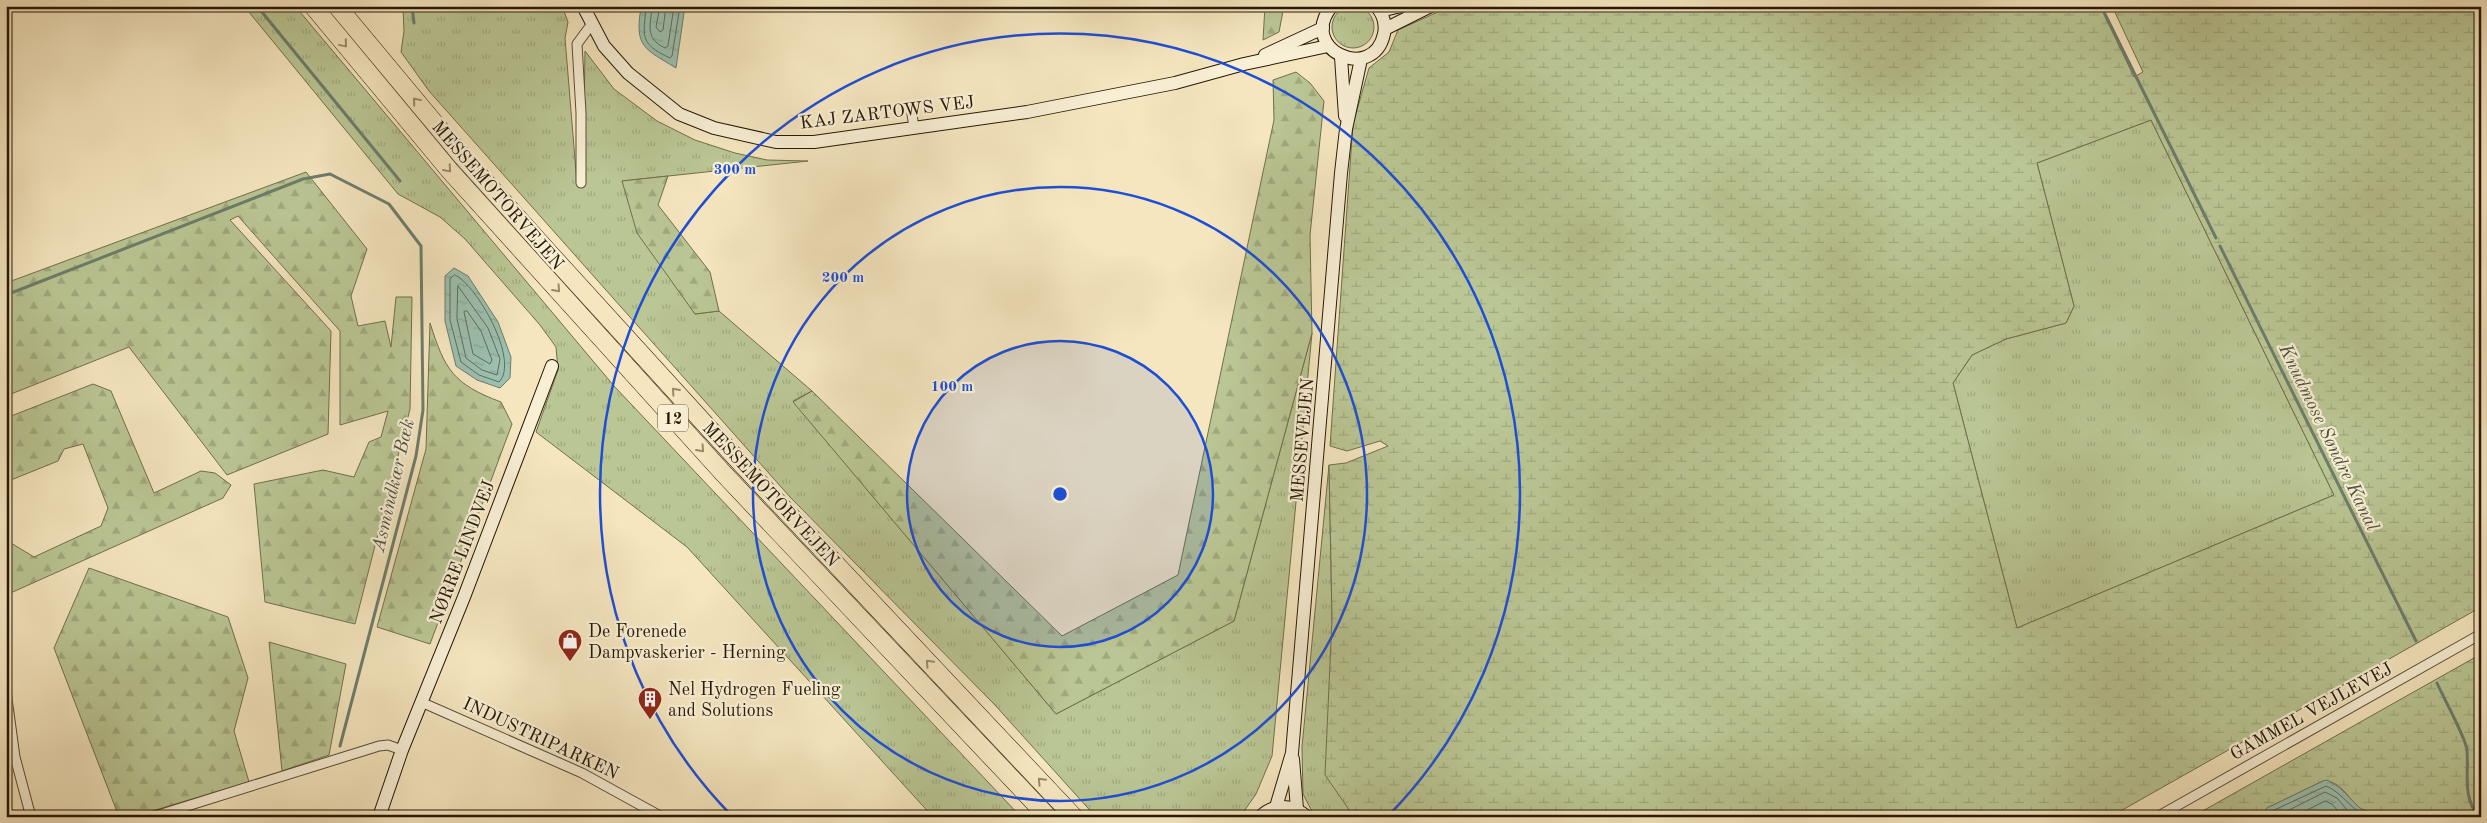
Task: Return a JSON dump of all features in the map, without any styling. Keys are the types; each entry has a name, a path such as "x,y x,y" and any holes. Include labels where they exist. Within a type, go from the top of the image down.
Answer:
{"highway":[{"name":"MESSEMOTORVEJEN","path":"313,6 450,170 723,473 1048,817"},
{"name":"MESSEMOTORVEJEN","path":"337,6 462,156 552,256 735,457 1074,817"}],"street":[{"name":"KAJ ZARTOWS VEJ","path":"583,6 604,46 628,73 650,93 679,114 714,128 776,142 814,142 1092,100 1175,83 1244,64 1328,46"},
{"path":"1332,6 1325,16 1323,28 1328,46 1341,56 1361,58 1371,54 1379,47 1385,29 1378,9 1402,6"},
{"path":"1385,29 1431,6"},
{"path":"581,182 581,113 577,44 592,25"},
{"name":"KAJ ZARTOWS VEJ","path":"1244,64 1323,28"},
{"name":"MESSEVEJEN","path":"1341,56 1346,129"},
{"name":"MESSEVEJEN","path":"1276,807 1292,753 1346,129 1361,58"},
{"path":"912,114 914,128"},
{"name":"NØRRE LINDVEJ","path":"379,817 402,750 468,589 552,366"},
{"name":"GAMMEL VEJLEVEJ","path":"2157,817 2481,634"},
{"path":"6,691 15,757 31,817"},
{"name":"INDUSTRIPARKEN","path":"421,702 582,773 662,817"},
{"path":"152,817 167,815 379,746 388,745 402,750"},
{"name":"MESSEVEJEN","path":"1292,753 1302,813"},
{"path":"641,817 646,807"},
{"path":"1260,817 1276,807 1302,813"}],"green space":[{"path":"244,6 295,6 614,386 1021,817 933,817 687,547 536,432 558,370 556,347 540,325 465,239 440,217 398,194"},
{"path":"403,6 562,6 568,22 565,38 577,184 583,187 585,51 614,89 657,121 695,140 735,153 767,160 808,161 622,181 695,314 719,311 812,391 793,401 1056,714 1234,621 1312,333 1272,756 1256,794 1240,817 1096,817 994,704 790,497 429,91 401,52 404,31"},
{"path":"1265,6 1284,6 1279,32 1263,40"},
{"path":"1357,6 1365,9 1371,15 1374,27 1371,39 1365,45 1349,48 1341,45 1335,39 1332,23 1335,15 1341,9"},
{"path":"1451,6 2100,6 2134,77 2143,72 2112,6 2481,6 2481,607 2110,817 1352,817 1350,811 1325,775 1332,619 1329,465 1346,463 1388,446 1380,441 1347,451 1330,446 1353,124 1369,68 1389,52 1398,30","holes":["2151,120 2334,495 2017,628 1953,383 1972,355 2006,339 2066,323 2074,306 2037,163"]},
{"path":"1296,72 1310,83 1324,101 1310,235 1312,333 1234,621 1056,714 793,402 812,391 1062,636 1178,575 1274,120 1273,80"},
{"path":"2151,120 2334,495 2017,628 1953,383 1972,355 2006,339 2066,323 2074,306 2037,163"},
{"path":"306,172 367,249 351,296 358,326 385,321 391,347 396,297 412,297 410,409 355,624 265,602 254,484 323,470 354,477 369,442 381,437 388,411 340,425 340,331 238,216 230,220 331,331 328,434 227,475 129,347 6,396 6,283"},
{"path":"668,176 658,205 710,272 719,311 695,314 637,233 622,181"},
{"path":"430,323 446,364 453,373 472,389 501,402 512,424 430,644 377,627 426,449"},
{"path":"93,384 111,391 154,493 201,471 215,473 231,485 223,498 6,595 6,540 34,557 101,526 108,508 83,444 64,449 58,461 6,482 6,418"},
{"path":"1329,465 1332,619 1352,817 1315,817 1303,794 1302,747"},
{"path":"89,568 228,617 248,678 234,731 249,782 132,817 119,817 54,648"},
{"path":"269,642 346,664 329,755 282,771"},
{"path":"2481,654 2481,817 2373,817 2335,784 2323,781 2267,808 2261,817 2192,817"}],"water":[{"path":"650,6 685,6 676,68 649,51 641,39 639,21 641,8"},
{"path":"454,268 468,276 498,322 511,357 510,378 500,388 477,380 456,366 445,321 445,276"},
{"path":"2327,780 2373,817 2261,817 2267,808"}],"waterway":[{"path":"257,6 400,181"},
{"path":"412,6 414,23"},
{"name":"Knudmose Søndre Kanal","path":"2101,6 2216,238"},
{"name":"Asmindkær Bæk","path":"6,295 303,179 330,174 389,204 421,246 423,410 416,456 340,746"},
{"name":"Knudmose Søndre Kanal","path":"2220,246 2416,641"},
{"name":"Knudmose Søndre Kanal","path":"2437,683 2466,744 2468,792 2473,809 2478,817"}],"place":[{"name":"De Forenede Dampvaskerier - Herning","path":"570,662"},
{"name":"Nel Hydrogen Fueling and Solutions","path":"650,720"}]}
